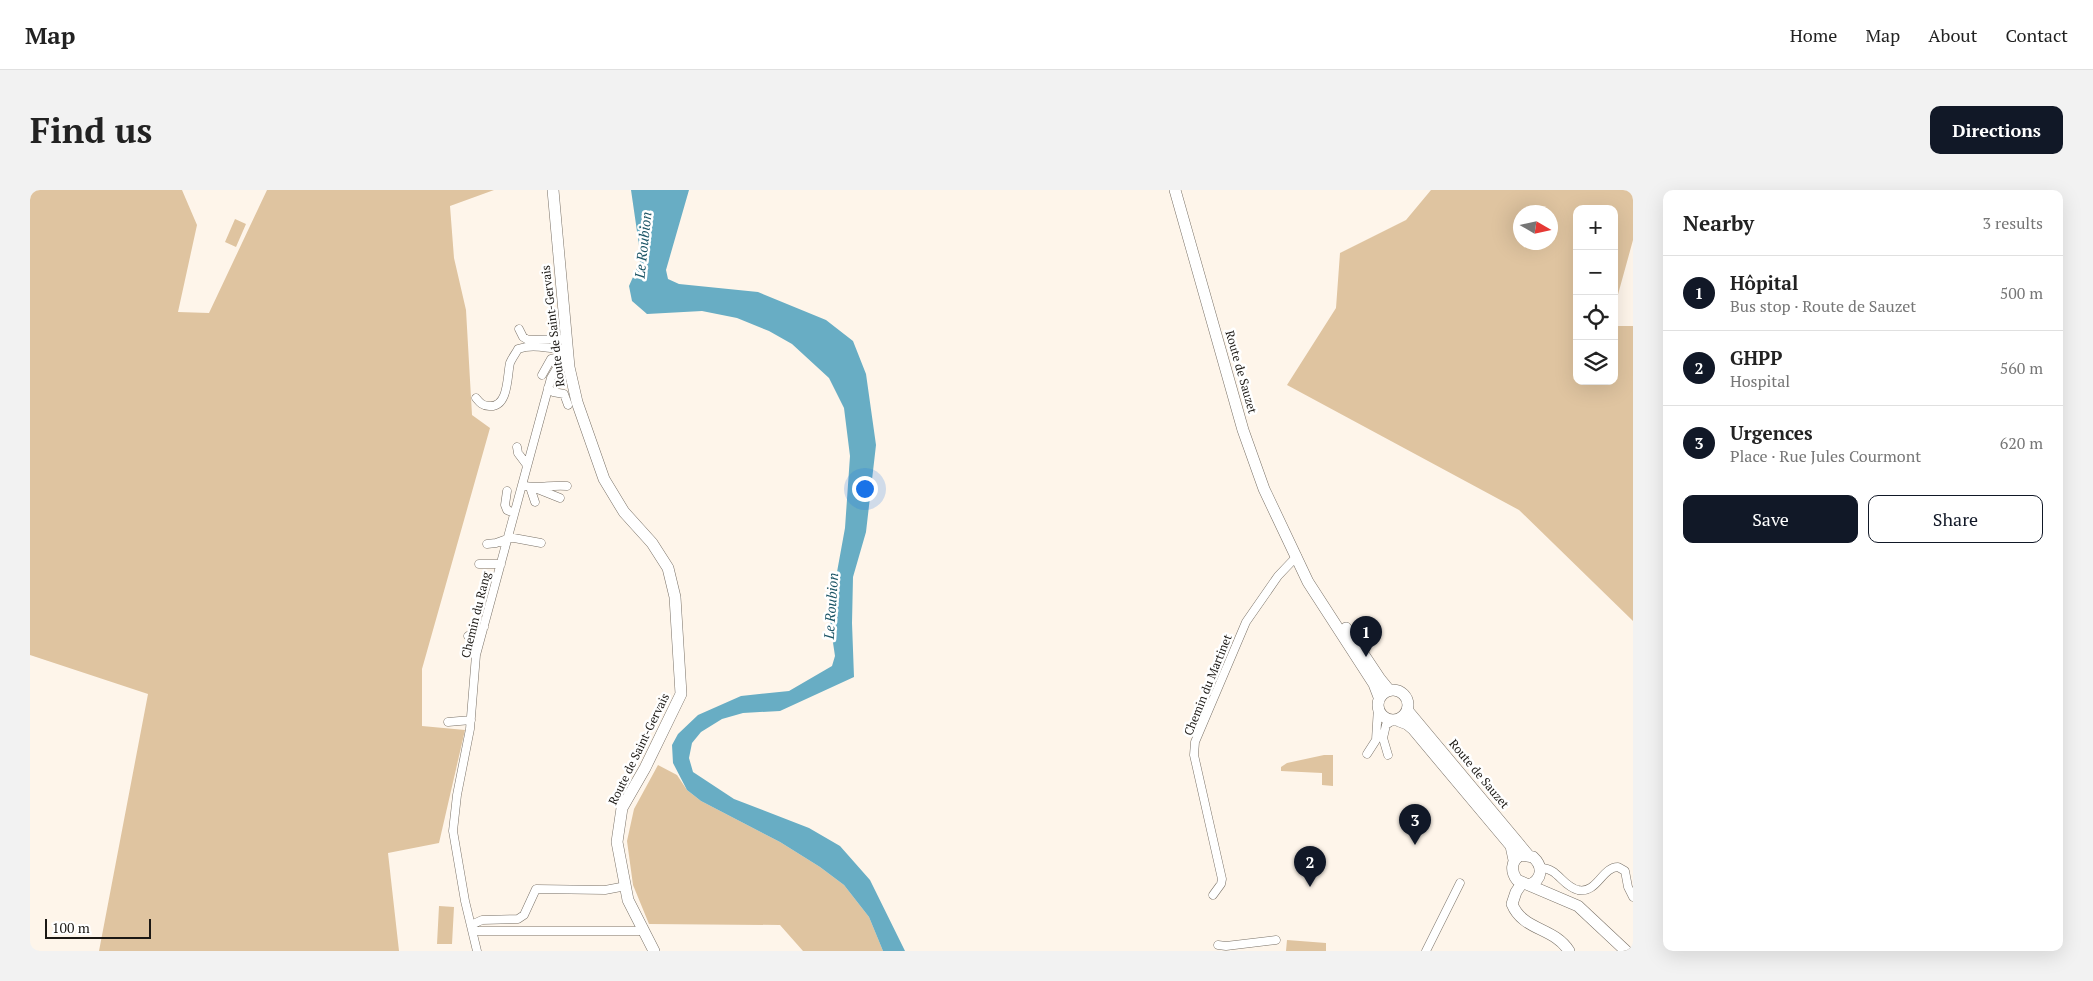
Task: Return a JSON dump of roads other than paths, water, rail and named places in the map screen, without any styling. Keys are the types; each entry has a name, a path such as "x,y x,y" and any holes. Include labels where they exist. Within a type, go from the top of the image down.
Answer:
{"main road":[{"name":"Route de Saint-Gervais","path":"552,190 567,350 577,402 604,479 624,512 652,543 668,568 675,596 681,694 645,768 622,808 617,842 628,900 654,951"},
{"name":"Route de Sauzet","path":"1175,190 1246,437 1264,489 1308,582 1371,680 1378,702"},
{"name":"Route de Sauzet","path":"1297,556 1380,679 1390,690"},
{"path":"1390,690 1402,694 1408,705 1406,715 1396,721 1386,718 1378,702 1385,691 1390,690"},
{"name":"Route de Sauzet","path":"1408,711 1529,856"},
{"name":"Route de Sauzet","path":"1396,721 1408,724 1511,846 1514,860"},
{"path":"1521,855 1529,856 1536,860 1540,872 1549,886 1584,903 1628,951 1578,906 1517,880 1513,871 1514,860 1521,855"},
{"path":"1540,872 1537,881 1525,884 1516,892 1512,904 1516,914 1528,923 1558,938 1569,951"}],"street":[{"path":"519,329 528,340 567,350"},
{"path":"476,398 480,404 488,406 495,406 501,401 504,395 510,362 518,349 528,345 554,350 567,350"},
{"path":"542,375 551,359 567,350"},
{"name":"Chemin du Rang","path":"477,951 465,901 454,832 457,794 471,720 476,655 548,388 551,378 567,350"},
{"path":"548,388 553,392 564,394 568,405"},
{"path":"517,447 518,453 527,465"},
{"path":"532,488 557,484 568,486"},
{"path":"522,485 560,498"},
{"path":"532,488 534,502"},
{"path":"507,491 505,505 507,510 514,513"},
{"path":"486,544 496,544 507,538 541,543"},
{"name":"Chemin du Martinet","path":"1212,896 1221,884 1222,879 1194,755 1195,742 1246,622 1278,576 1297,556"},
{"path":"479,564 500,564"},
{"path":"468,636 484,627"},
{"path":"464,699 473,699"},
{"path":"1367,754 1376,740 1378,702"},
{"path":"448,722 471,720"},
{"path":"1388,755 1383,738 1386,725 1396,721"},
{"path":"1540,872 1553,870 1568,884 1578,890 1591,888 1611,869 1618,867 1625,871 1628,886 1633,897"},
{"path":"1426,951 1460,883"},
{"path":"472,928 482,920 518,919 524,915 536,889 605,890 626,886"},
{"path":"472,928 644,931"},
{"path":"1218,945 1226,946 1276,940"}],"water":[{"name":"Le Roubion","path":"631,190 689,190 666,270 668,279 679,284 758,292 826,320 853,341 866,374 876,445 866,532 853,577 854,677 780,711 743,713 722,719 701,732 692,743 689,758 693,772 734,799 809,828 840,846 870,880 905,951 883,951 869,917 844,885 820,867 780,842 701,801 687,790 673,763 672,745 678,734 698,715 741,696 789,691 832,666 835,656 829,616 845,528 850,456 844,408 829,378 792,344 769,331 737,318 702,311 647,314 632,301 629,286 641,259"}],"place":[{"name":"Hôpital","path":"1366,657"},
{"name":"Urgences","path":"1415,845"},
{"name":"GHPP","path":"1310,887"}]}
